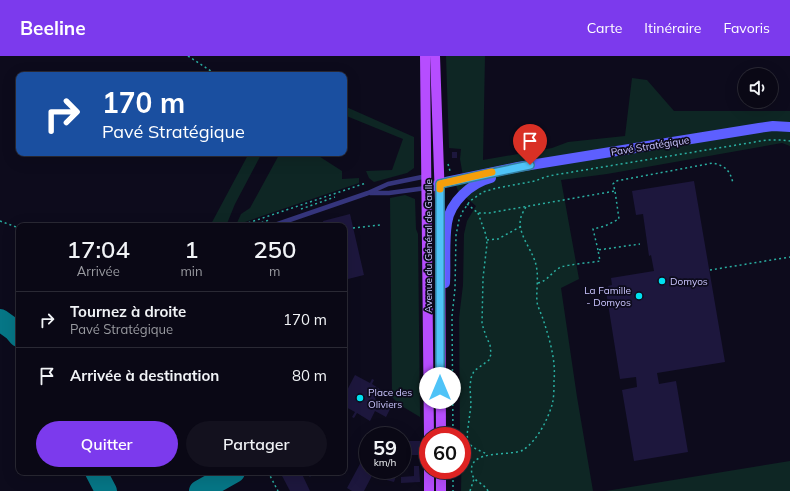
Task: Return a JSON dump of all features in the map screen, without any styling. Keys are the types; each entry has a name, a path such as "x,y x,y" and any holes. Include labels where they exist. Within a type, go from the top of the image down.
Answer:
{"main road":[{"name":"Avenue du Général de Gaulle","path":"425,56 428,427"},
{"name":"Avenue du Général de Gaulle","path":"435,56 440,180 440,427"},
{"name":"Pavé Stratégique","path":"427,188 440,180 759,128 787,127"},
{"path":"440,306 445,281 447,223 456,202 471,187 482,180 506,175 543,163"},
{"path":"427,176 440,180"},
{"path":"429,479 429,491"},
{"path":"441,479 441,491"}],"lane":[{"path":"281,223 396,182 427,176"},
{"path":"368,193 389,193 427,188"}],"path":[{"path":"188,56 212,72"},
{"path":"453,427 452,316 455,289 456,235 459,220 468,204 476,197 489,190 533,182 548,176 767,140 790,141"},
{"path":"538,283 543,282 556,270 562,267 600,261 593,229 605,226 619,219 613,184 616,181 713,163 728,170 731,174 732,184"},
{"path":"248,223 366,183"},
{"path":"468,204 478,213 488,213 615,191"},
{"path":"478,213 487,240 483,278 482,324 490,345 491,354 489,360 474,371 471,378 471,405 467,436 469,444 488,454 514,454 523,450 540,432 552,404 555,378 551,347 537,302 538,283 536,265 520,227 521,217 527,206"},
{"path":"0,221 16,227"},
{"path":"353,228 380,225"},
{"path":"487,240 498,239 520,227"},
{"path":"598,250 640,244"},
{"path":"710,270 790,256"},
{"path":"470,491 474,479 472,472 473,464 479,458 488,454"},
{"path":"270,475 278,491"},
{"path":"453,479 453,491"},
{"path":"474,479 488,491"}],"green space":[{"path":"446,56 485,56 483,160 552,148 568,142 625,136 632,78 647,80 674,111 790,111 790,146 782,143 607,174 561,180 579,279 561,288 593,491 461,491 461,479 471,479 471,427 460,427 459,318 463,285 464,234 467,221 476,206 458,191 456,185 464,182 460,159 461,149 449,148"},
{"path":"347,107 414,137 414,168 407,173 374,182 369,178 366,171 392,170 403,139 347,116"},
{"path":"247,156 260,156 235,204 227,223 212,223"},
{"path":"278,156 319,156 342,171 342,179 359,178 359,183 242,223 237,223 241,214 250,208"},
{"path":"405,195 415,199 416,229 418,234 420,417 400,405 392,397 390,198"},
{"path":"790,461 790,491 606,491"}],"building":[{"path":"452,152 457,152 457,158 452,158"},
{"name":"Domyos","path":"694,181 725,362 657,373 659,384 676,381 688,452 634,461 622,390 637,387 636,377 620,379 606,291 609,290 608,286 612,285 611,278 654,271 651,255 649,256 643,214 636,215 632,191"},
{"path":"350,214 364,275 347,279 347,223 323,223 323,221"},
{"name":"Place des Oliviers","path":"355,375 370,383 372,379 374,380 372,384 381,390 375,399 391,407 386,417 375,411 370,421 357,413 354,418 352,417 355,412 347,408 347,390"},
{"path":"411,441 419,441 419,455 411,455"},
{"path":"359,466 359,479 370,479 364,491 352,491 347,488"},
{"path":"414,466 419,466 420,482 401,483 401,479 411,479 411,476 414,476"},
{"path":"282,475 302,475 310,491 290,491"},
{"path":"383,479 395,479 394,482"}],"taxiway":[{"path":"0,320 16,332"},
{"path":"98,475 106,491"},
{"path":"200,491 229,475"}],"slow traffic":[{"path":"440,189 440,184 492,172"}],"place":[{"name":"Domyos","path":"662,281"},
{"name":"La Famille - Domyos","path":"639,296"},
{"name":"Place des Oliviers","path":"360,398"}],"route":[{"path":"440,388 440,184 530,165"}]}
